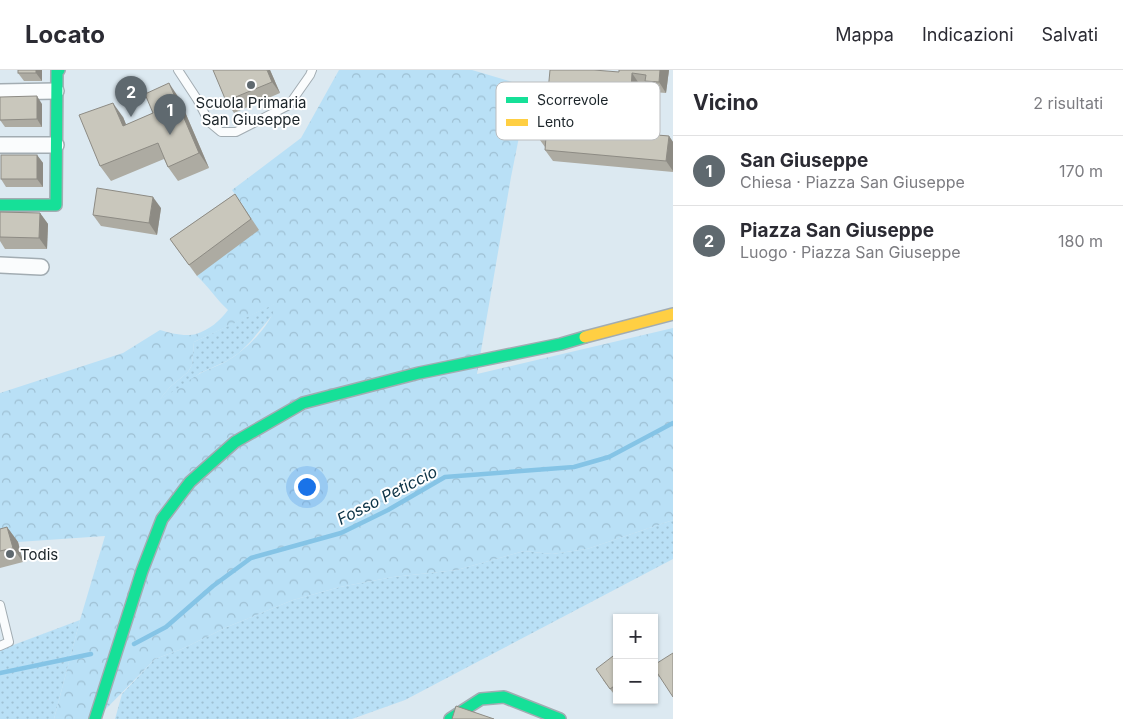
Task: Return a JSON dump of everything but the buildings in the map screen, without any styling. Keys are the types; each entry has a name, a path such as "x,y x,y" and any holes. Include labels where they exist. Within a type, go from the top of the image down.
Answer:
{"street":[{"path":"0,205 56,205 56,91 57,71 59,70"},
{"path":"0,92 56,91"},
{"path":"0,145 56,145"},
{"path":"0,265 41,267"},
{"path":"96,719 142,571 162,519 190,482 235,442 303,403 419,373 561,344 673,314"},
{"path":"450,719 481,699 504,697 560,719"}],"lane":[{"path":"178,70 197,98 209,122 221,132 236,132 288,105 312,70"},
{"path":"0,605 9,642 0,646"}],"green space":[{"path":"339,70 472,70 512,82 496,82 496,140 518,140 477,374 673,328 673,520 587,549 552,554 524,551 457,570 393,577 340,587 293,600 155,659 96,719 54,719 80,620 105,536 18,542 0,547 0,393 123,353 160,330 192,335 210,328 218,321 228,310 197,276 243,205 232,190 301,138","holes":["275,304 269,320 257,336 234,357 199,374 160,399 170,387 188,372 192,365 194,342"]},
{"path":"276,303 274,313 239,353 227,361 200,373 179,389 159,400 170,387 188,372 192,365 194,342"},
{"path":"673,520 673,559 405,700 352,719 115,719 122,694 155,659 293,600 340,587 393,577 457,570 524,551 552,554 587,549"},
{"path":"80,620 54,719 0,719 0,650"}],"waterway":[{"name":"Fosso Peticcio","path":"134,644 166,627 213,586 251,558 341,533 388,510 445,477 574,467 609,457 673,423"},
{"name":"Fosso Peticcio","path":"0,673 91,654"}],"traffic: fast":[{"path":"0,205 56,205 57,71 59,70"},
{"path":"95,719 142,571 162,519 190,482 235,442 303,403 419,373 561,344 585,337"},
{"path":"450,719 481,699 504,697 560,719"}],"traffic: slow":[{"path":"585,337 673,314"}],"place":[{"name":"Scuola Primaria San Giuseppe","path":"251,85"},
{"name":"Piazza San Giuseppe","path":"131,117"},
{"name":"San Giuseppe","path":"170,135"},
{"name":"Todis","path":"10,554"}]}
